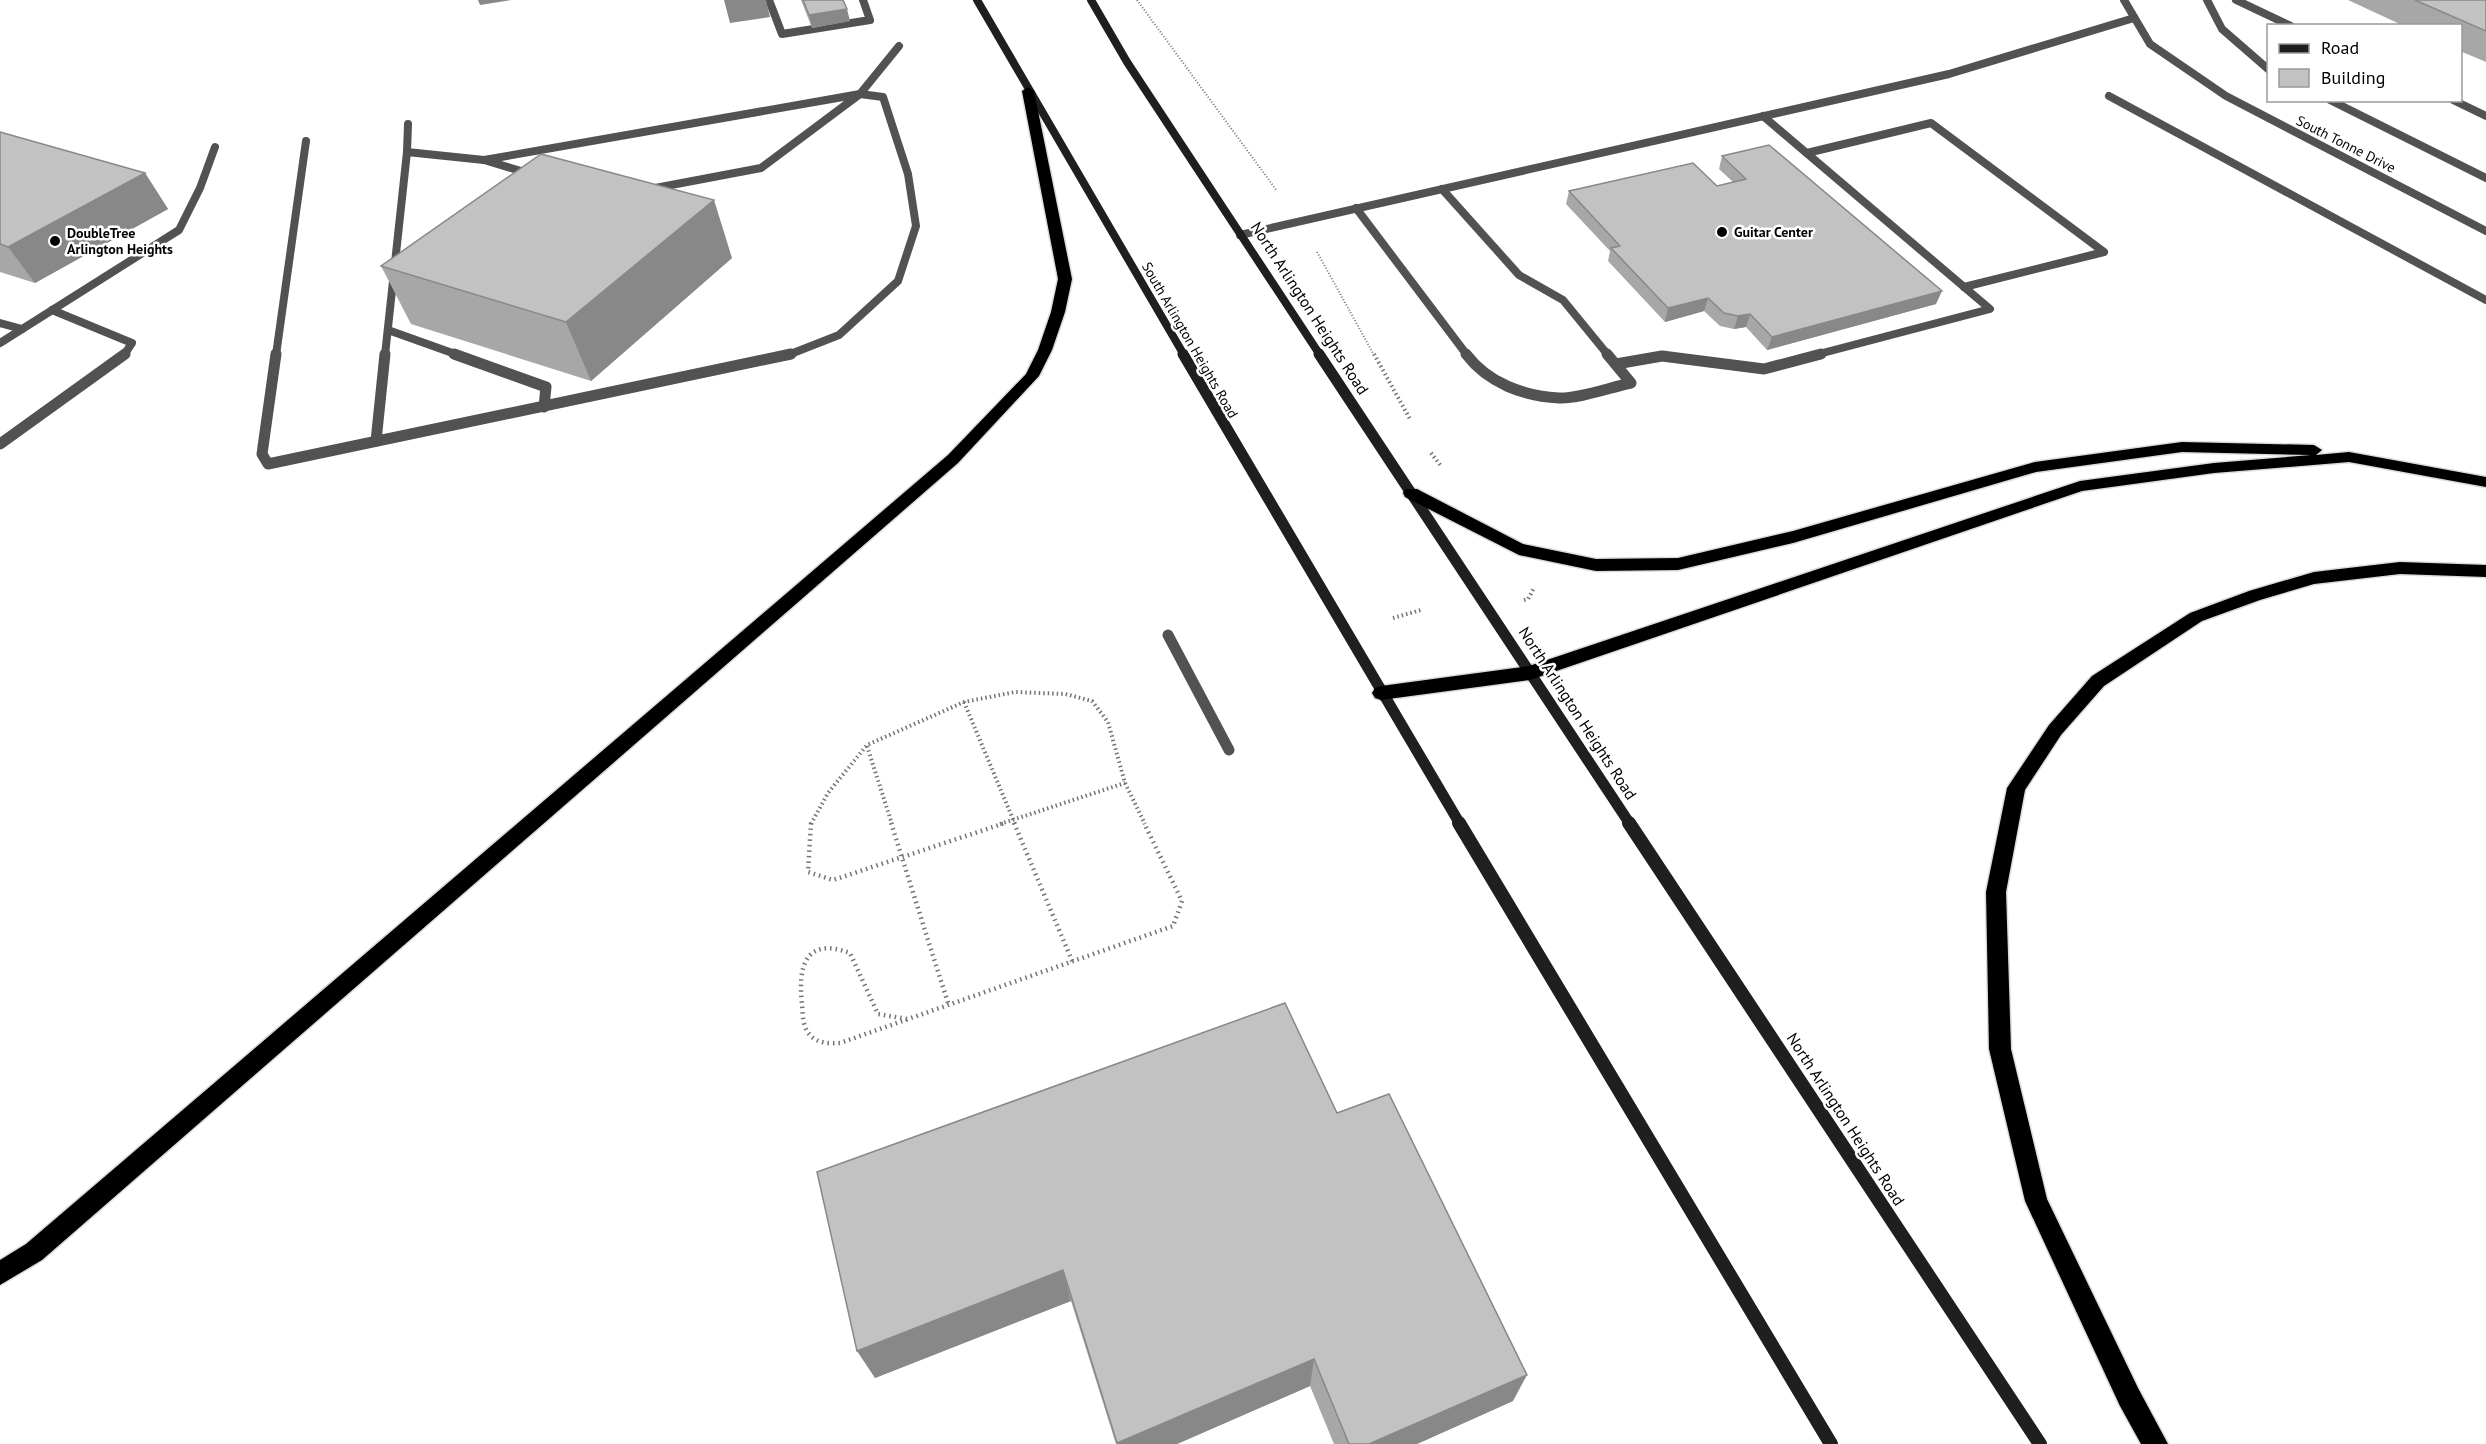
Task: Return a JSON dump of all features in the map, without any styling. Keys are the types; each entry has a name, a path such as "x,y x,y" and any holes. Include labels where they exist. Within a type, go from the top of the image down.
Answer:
{"highway":[{"path":"0,1274 33,1252 953,459 1032,376 1045,350 1058,312 1065,279 1028,91"},
{"path":"1411,493 1519,549 1596,565 1678,564 1793,537 2035,467 2182,447 2341,451 2460,478"},
{"path":"1380,693 1530,673 2080,486 2214,468 2349,458 2486,482"},
{"path":"2155,1444 2129,1397 2036,1202 2000,1049 1996,892 2016,788 2055,730 2098,681 2196,617 2255,595 2314,578 2400,568 2486,571"}],"main road":[{"name":"South Arlington Heights Road","path":"977,0 1380,693"},
{"name":"North Arlington Heights Road","path":"1091,0 1127,62 1240,235 2040,1444"},
{"path":"1380,693 1831,1444"}],"street":[{"path":"769,0 782,34 870,20 863,0"},
{"name":"South Tonne Drive","path":"2124,0 2150,44 2226,96 2486,231"},
{"path":"2207,0 2222,29 2267,68"},
{"path":"2236,0 2287,24"},
{"path":"1240,235 1949,74 2134,18"},
{"path":"641,191 761,168 860,94 899,46"},
{"path":"306,141 262,454 268,464 781,358 839,335 898,281 916,226 908,174 883,97 860,94 484,160"},
{"path":"2109,96 2486,300"},
{"path":"2334,102 2486,178"},
{"path":"2457,102 2486,116"},
{"path":"1616,364 1662,357 1764,369 1990,309 1763,116"},
{"path":"1807,153 1931,123 2104,252 1964,287"},
{"path":"376,441 407,152 408,124"},
{"path":"0,343 179,230 200,188 215,147"},
{"path":"407,152 484,160 539,177"},
{"path":"1356,208 1473,363 1506,388 1560,398 1631,383 1563,300 1519,275 1442,189"},
{"path":"0,444 123,357 132,344 52,310"},
{"path":"0,323 22,329"},
{"path":"388,330 546,387 543,407"},
{"path":"1168,635 1228,750"}],"path":[{"path":"1137,0 1300,222 1415,429"},
{"path":"1425,444 1444,469"},
{"path":"1516,603 1528,599 1536,582"},
{"path":"1394,618 1421,610"},
{"path":"907,1019 878,1014 868,999 850,953 842,949 820,950 809,956 802,966 800,977 804,1023 810,1035 821,1042 835,1044 850,1041 907,1019 948,1003 1073,963 1173,926 1182,902 1125,783 1108,722 1092,701 1065,694 1014,692 964,702 910,724 867,746 828,794 811,820 808,872 833,880 1125,783"},
{"path":"964,702 1073,963"},
{"path":"867,746 948,1003"}],"building":[{"path":"803,0 843,0 847,9 809,15"},
{"path":"2415,0 2486,0 2486,31"},
{"path":"0,132 145,173 8,247 0,244"},
{"name":"Guitar Center","path":"1769,145 1942,291 1772,337 1750,314 1738,316 1724,313 1708,298 1668,308 1611,248 1620,246 1569,191 1693,163 1717,186 1746,179 1722,156"},
{"path":"541,154 714,200 566,322 381,266"},
{"path":"1285,1003 1337,1113 1389,1094 1527,1375 1369,1444 1349,1444 1314,1359 1117,1443 1063,1270 857,1351 817,1172"}],"place":[{"name":"Guitar Center","path":"1722,232"},
{"name":"DoubleTree Arlington Heights","path":"55,241"}]}
